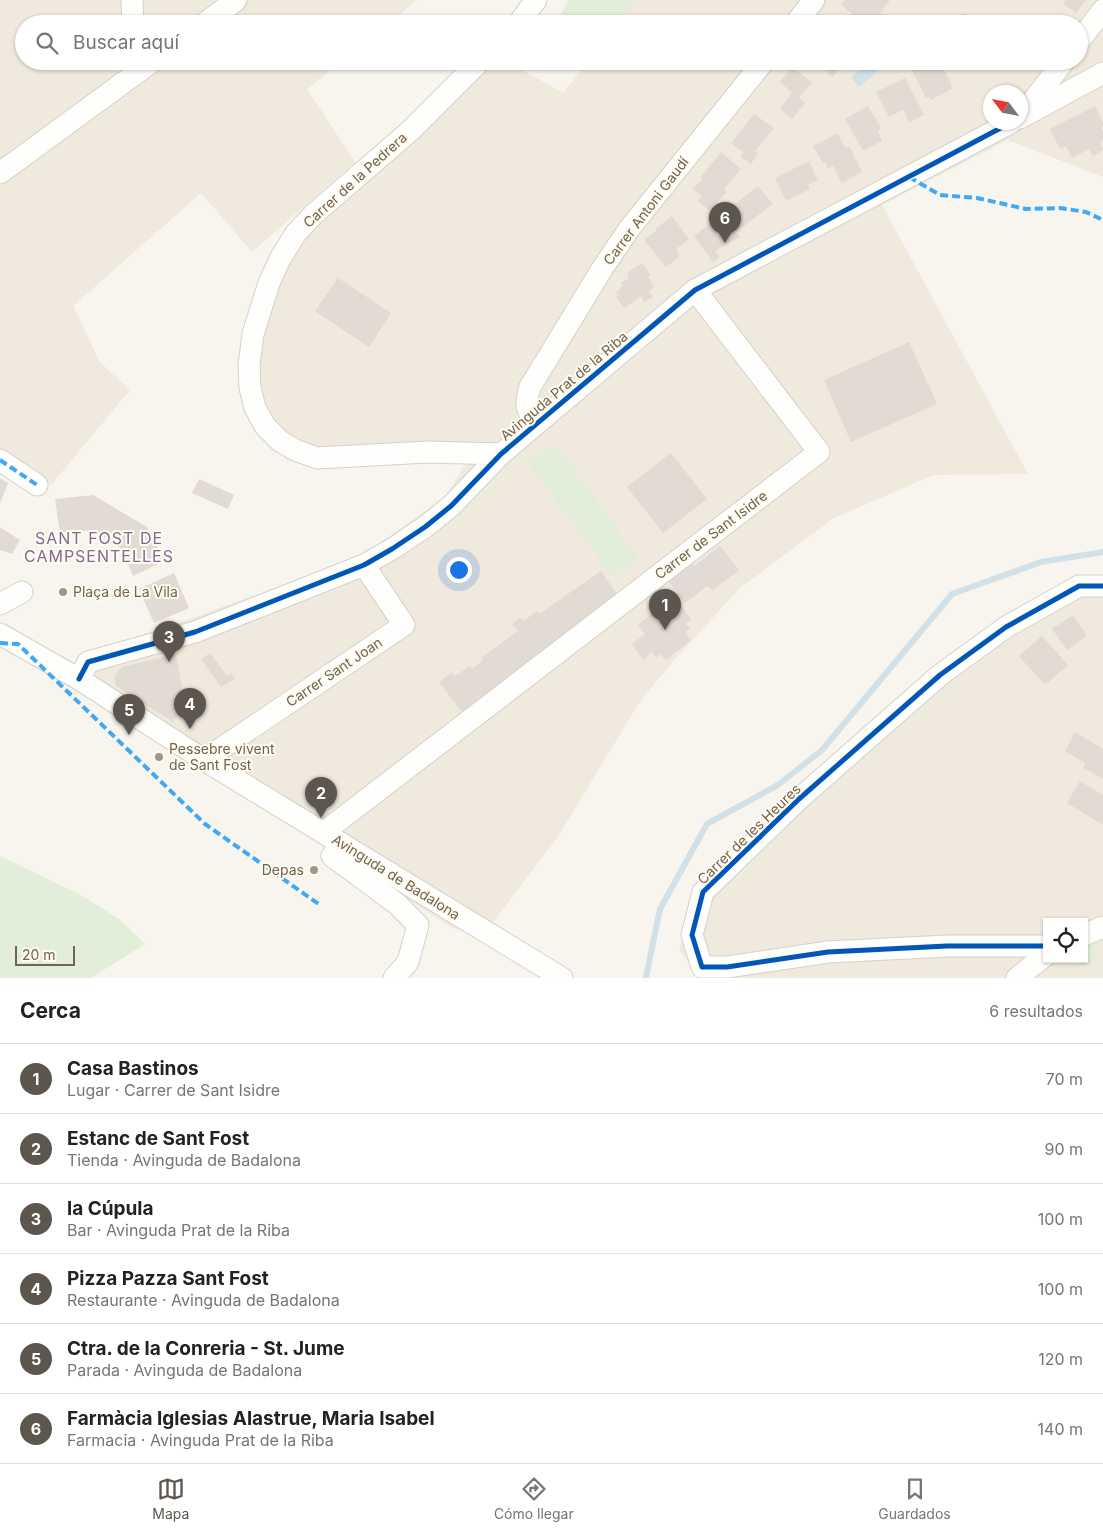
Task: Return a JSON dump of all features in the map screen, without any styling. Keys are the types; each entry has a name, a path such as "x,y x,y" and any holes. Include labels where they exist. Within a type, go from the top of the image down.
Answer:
{"street":[{"path":"132,0 133,15"},
{"path":"216,15 236,0"},
{"path":"525,15 536,0"},
{"path":"802,15 814,0"},
{"path":"1088,29 1103,10"},
{"path":"0,173 131,70"},
{"name":"Carrer de la Pedrera","path":"471,70 410,130 314,213 296,233 268,283 253,334 249,365 250,388 255,408 265,426 280,441 295,450 317,458 428,452 502,454"},
{"name":"Carrer Antoni Gaudí","path":"537,423 529,414 526,403 530,387 602,269 629,228 757,70"},
{"path":"1028,108 1057,70"},
{"path":"1028,114 1103,73"},
{"name":"Avinguda Prat de la Riba","path":"80,679 88,662 195,632 364,565 399,545 445,511 502,454 537,423 695,290 997,130"},
{"name":"Carrer de Sant Isidre","path":"332,837 819,452 695,290"},
{"path":"0,460 37,485"},
{"name":"Carrer Sant Joan","path":"204,760 404,625 364,565"},
{"name":"Carrer de les Heures","path":"1043,946 947,946 828,952 727,967 702,967 692,935 703,892 799,799 940,675 1006,627 1079,586 1103,586"},
{"path":"0,604 22,592"},
{"name":"Avinguda de Badalona","path":"0,634 80,679 204,760 562,978"},
{"path":"332,837 332,856 397,904 418,925 408,962 394,978"},
{"path":"1088,933 1103,927"},
{"path":"1018,978 1043,957"}],"shaded area":[{"path":"0,0 417,0 399,15 15,15 15,70 331,70 307,89 355,162 252,252 201,193 73,306 100,362 130,390 51,485 0,449"},
{"path":"635,0 1103,0 1103,177 1008,140 882,205 1028,474 933,475 834,518 740,588 677,657 641,700 557,838 480,939 449,926 89,694 97,653 363,555 446,496 469,457 346,468 287,460 243,412 244,348 274,247 482,70 522,70 563,93 582,70 1088,70 1088,15 624,15"},
{"path":"859,70 878,71 859,87 851,77"},
{"path":"1103,578 1103,978 704,978 679,951 702,879 816,770 999,618 1078,579"}],"green space":[{"path":"569,0 635,0 624,15 560,15"},
{"path":"555,443 638,557 612,576 528,463"},
{"path":"0,856 81,895 119,919 145,944 91,978 0,978"},
{"path":"1097,939 1095,964 1072,963 1088,963 1088,940"}],"building":[{"path":"845,0 890,0 880,13 883,15 854,15 841,5"},
{"path":"1066,0 1086,0 1076,13 1063,3"},
{"path":"790,70 796,70 812,82 799,98 805,103 792,119 780,109 792,93 780,82"},
{"path":"824,70 838,70 833,77"},
{"path":"912,70 944,70 952,89 931,100 929,97 926,98"},
{"path":"905,78 924,115 909,122 903,110 889,117 876,92"},
{"path":"868,106 881,128 878,131 882,141 863,151 845,119"},
{"path":"1095,106 1103,122 1101,127 1103,140 1100,142 1103,150 1093,156 1089,149 1072,158 1066,146 1060,149 1050,129"},
{"path":"754,114 774,128 755,151 758,154 751,164 741,157 743,152 731,143"},
{"path":"838,133 845,148 849,146 862,172 842,183 833,166 828,168 825,162 823,163 813,146"},
{"path":"721,152 741,169 724,189 727,191 710,211 698,201 702,196 693,189 702,180 700,178"},
{"path":"809,161 818,180 808,185 810,189 786,201 775,178"},
{"path":"758,186 773,204 736,232 740,237 715,251 720,258 713,262 694,236"},
{"path":"672,216 689,239 676,249 680,256 666,267 644,240"},
{"path":"642,263 651,275 648,277 654,287 649,291 653,297 644,302 641,296 624,308 616,297 618,296 616,293 623,286 621,283 629,278 627,273"},
{"path":"338,278 391,313 369,347 315,311"},
{"path":"909,342 937,404 851,442 824,380"},
{"path":"671,453 707,499 663,533 627,487"},
{"path":"0,478 8,483 0,504"},
{"path":"199,479 234,495 228,509 192,493"},
{"path":"93,495 147,527 165,561 133,576 122,549 94,530 60,533 55,499"},
{"path":"0,527 20,540 12,554 0,550"},
{"path":"720,546 739,570 713,590 707,586 685,603 667,579 690,561 694,566"},
{"path":"601,571 621,600 465,716 439,682 452,672 455,676 470,666 472,669 483,660 481,658 518,631 512,624 520,618 524,621 537,611 539,614"},
{"path":"174,573 189,608 154,623 139,589"},
{"path":"678,602 691,619 686,624 690,628 686,632 691,640 666,660 661,654 656,658 652,652 643,660 632,644 645,634 638,625 662,605 667,611"},
{"path":"1073,615 1087,636 1067,650 1052,629"},
{"path":"1042,636 1068,665 1045,685 1019,656"},
{"path":"210,653 227,676 231,673 235,679 221,687 201,659"},
{"path":"176,654 182,689 191,694 173,722 116,686 114,678 118,670 125,666"},
{"path":"1075,732 1103,749 1103,779 1084,768 1085,763 1065,751"},
{"path":"1080,781 1103,795 1103,825 1067,803"}],"waterway":[{"path":"646,977 660,909 707,824 778,785 822,750 952,594 1041,562 1103,552"}],"marked path":[{"path":"909,177 940,195 977,198 1026,209 1060,208 1086,212 1103,220"},
{"path":"0,460 37,485"},
{"path":"0,643 18,644 205,824 320,905"}],"cycle path":[{"path":"79,679 88,662 195,632 364,565 392,549 425,527 451,506 501,454 695,290 997,130"},
{"path":"1043,946 947,946 828,952 727,967 702,967 692,935 703,892 799,799 940,675 1006,627 1079,586 1103,586"}],"place":[{"name":"Farmàcia Iglesias Alastrue, Maria Isabel","path":"725,243"},
{"name":"Plaça de La Vila","path":"63,592"},
{"name":"Casa Bastinos","path":"665,630"},
{"name":"la Cúpula","path":"169,662"},
{"name":"Pizza Pazza Sant Fost","path":"190,729"},
{"name":"Ctra. de la Conreria - St. Jume","path":"129,735"},
{"name":"Pessebre vivent de Sant Fost","path":"159,757"},
{"name":"Estanc de Sant Fost","path":"321,818"},
{"name":"Depas","path":"314,870"}],"district":[{"name":"SANT FOST DE CAMPSENTELLES","path":"99,547"}]}
